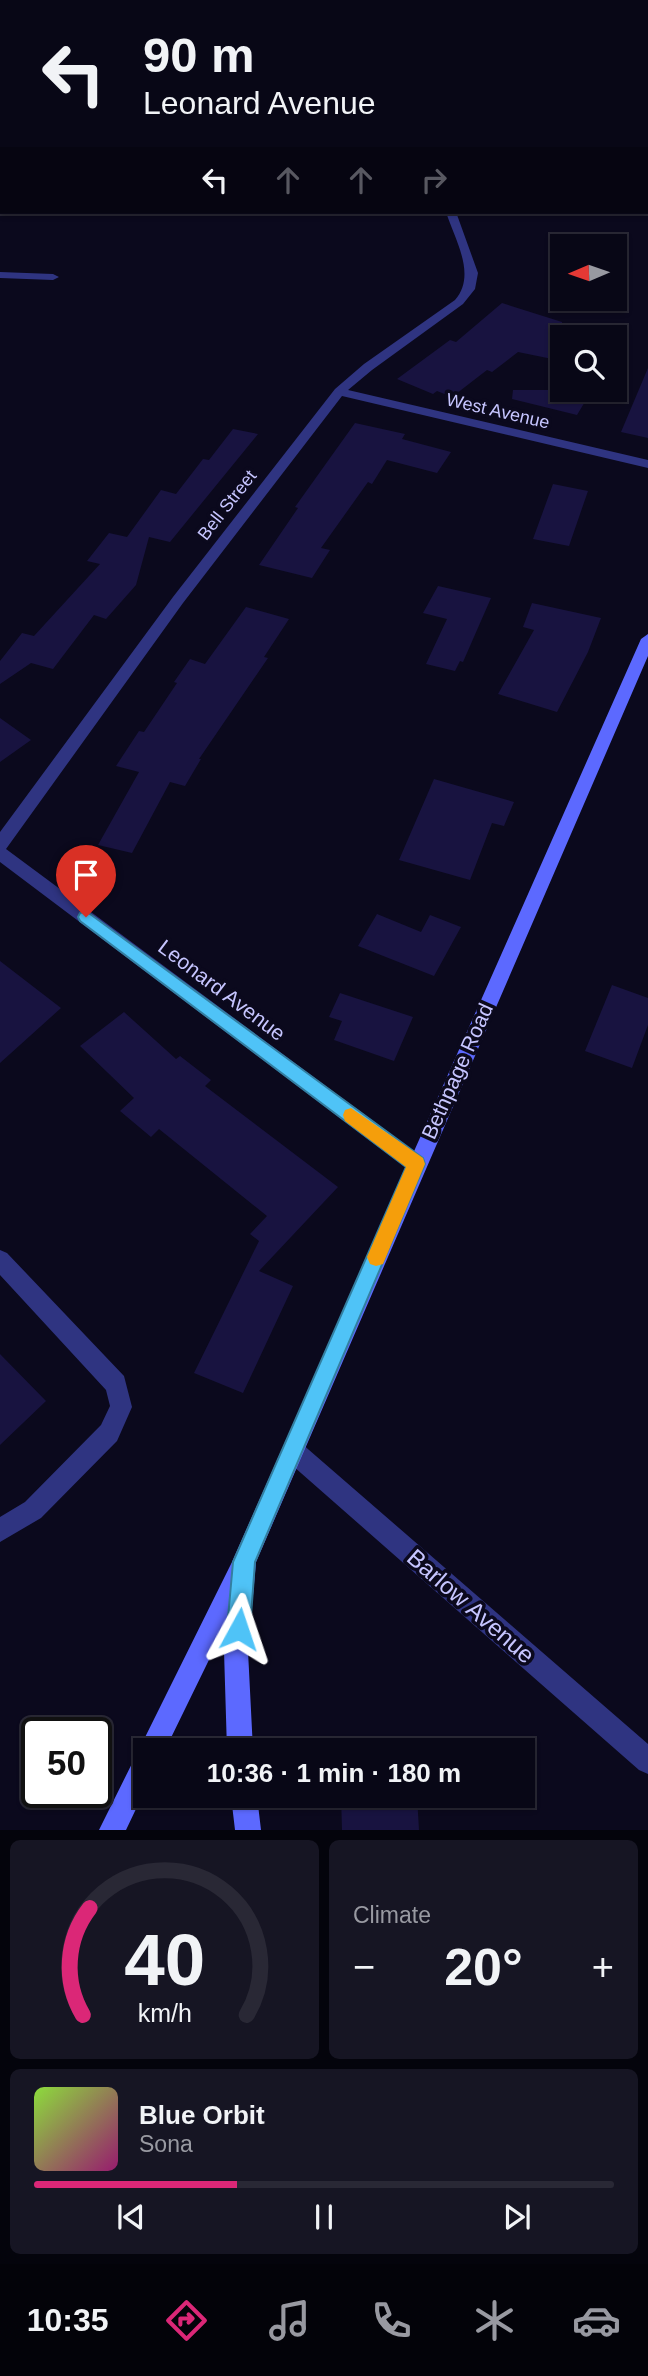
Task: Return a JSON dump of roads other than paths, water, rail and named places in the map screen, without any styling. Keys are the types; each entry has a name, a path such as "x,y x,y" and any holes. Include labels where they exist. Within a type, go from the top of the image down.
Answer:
{"main road":[{"name":"Bethpage Road","path":"240,1738 236,1651 244,1562 648,639"},
{"path":"158,1738 244,1562"},
{"path":"112,1830 133,1787"},
{"path":"245,1808 248,1830"}],"street":[{"name":"Bell Street","path":"0,845 178,600 339,392 368,367 459,302 469,291 473,283 472,273 452,214"},
{"path":"0,275 53,277"},
{"name":"West Avenue","path":"339,392 648,464"},
{"name":"Leonard Avenue","path":"0,853 416,1164"},
{"path":"0,1260 116,1384 121,1407 110,1433 33,1510 0,1530"},
{"name":"Barlow Avenue","path":"293,1451 648,1761"}]}
